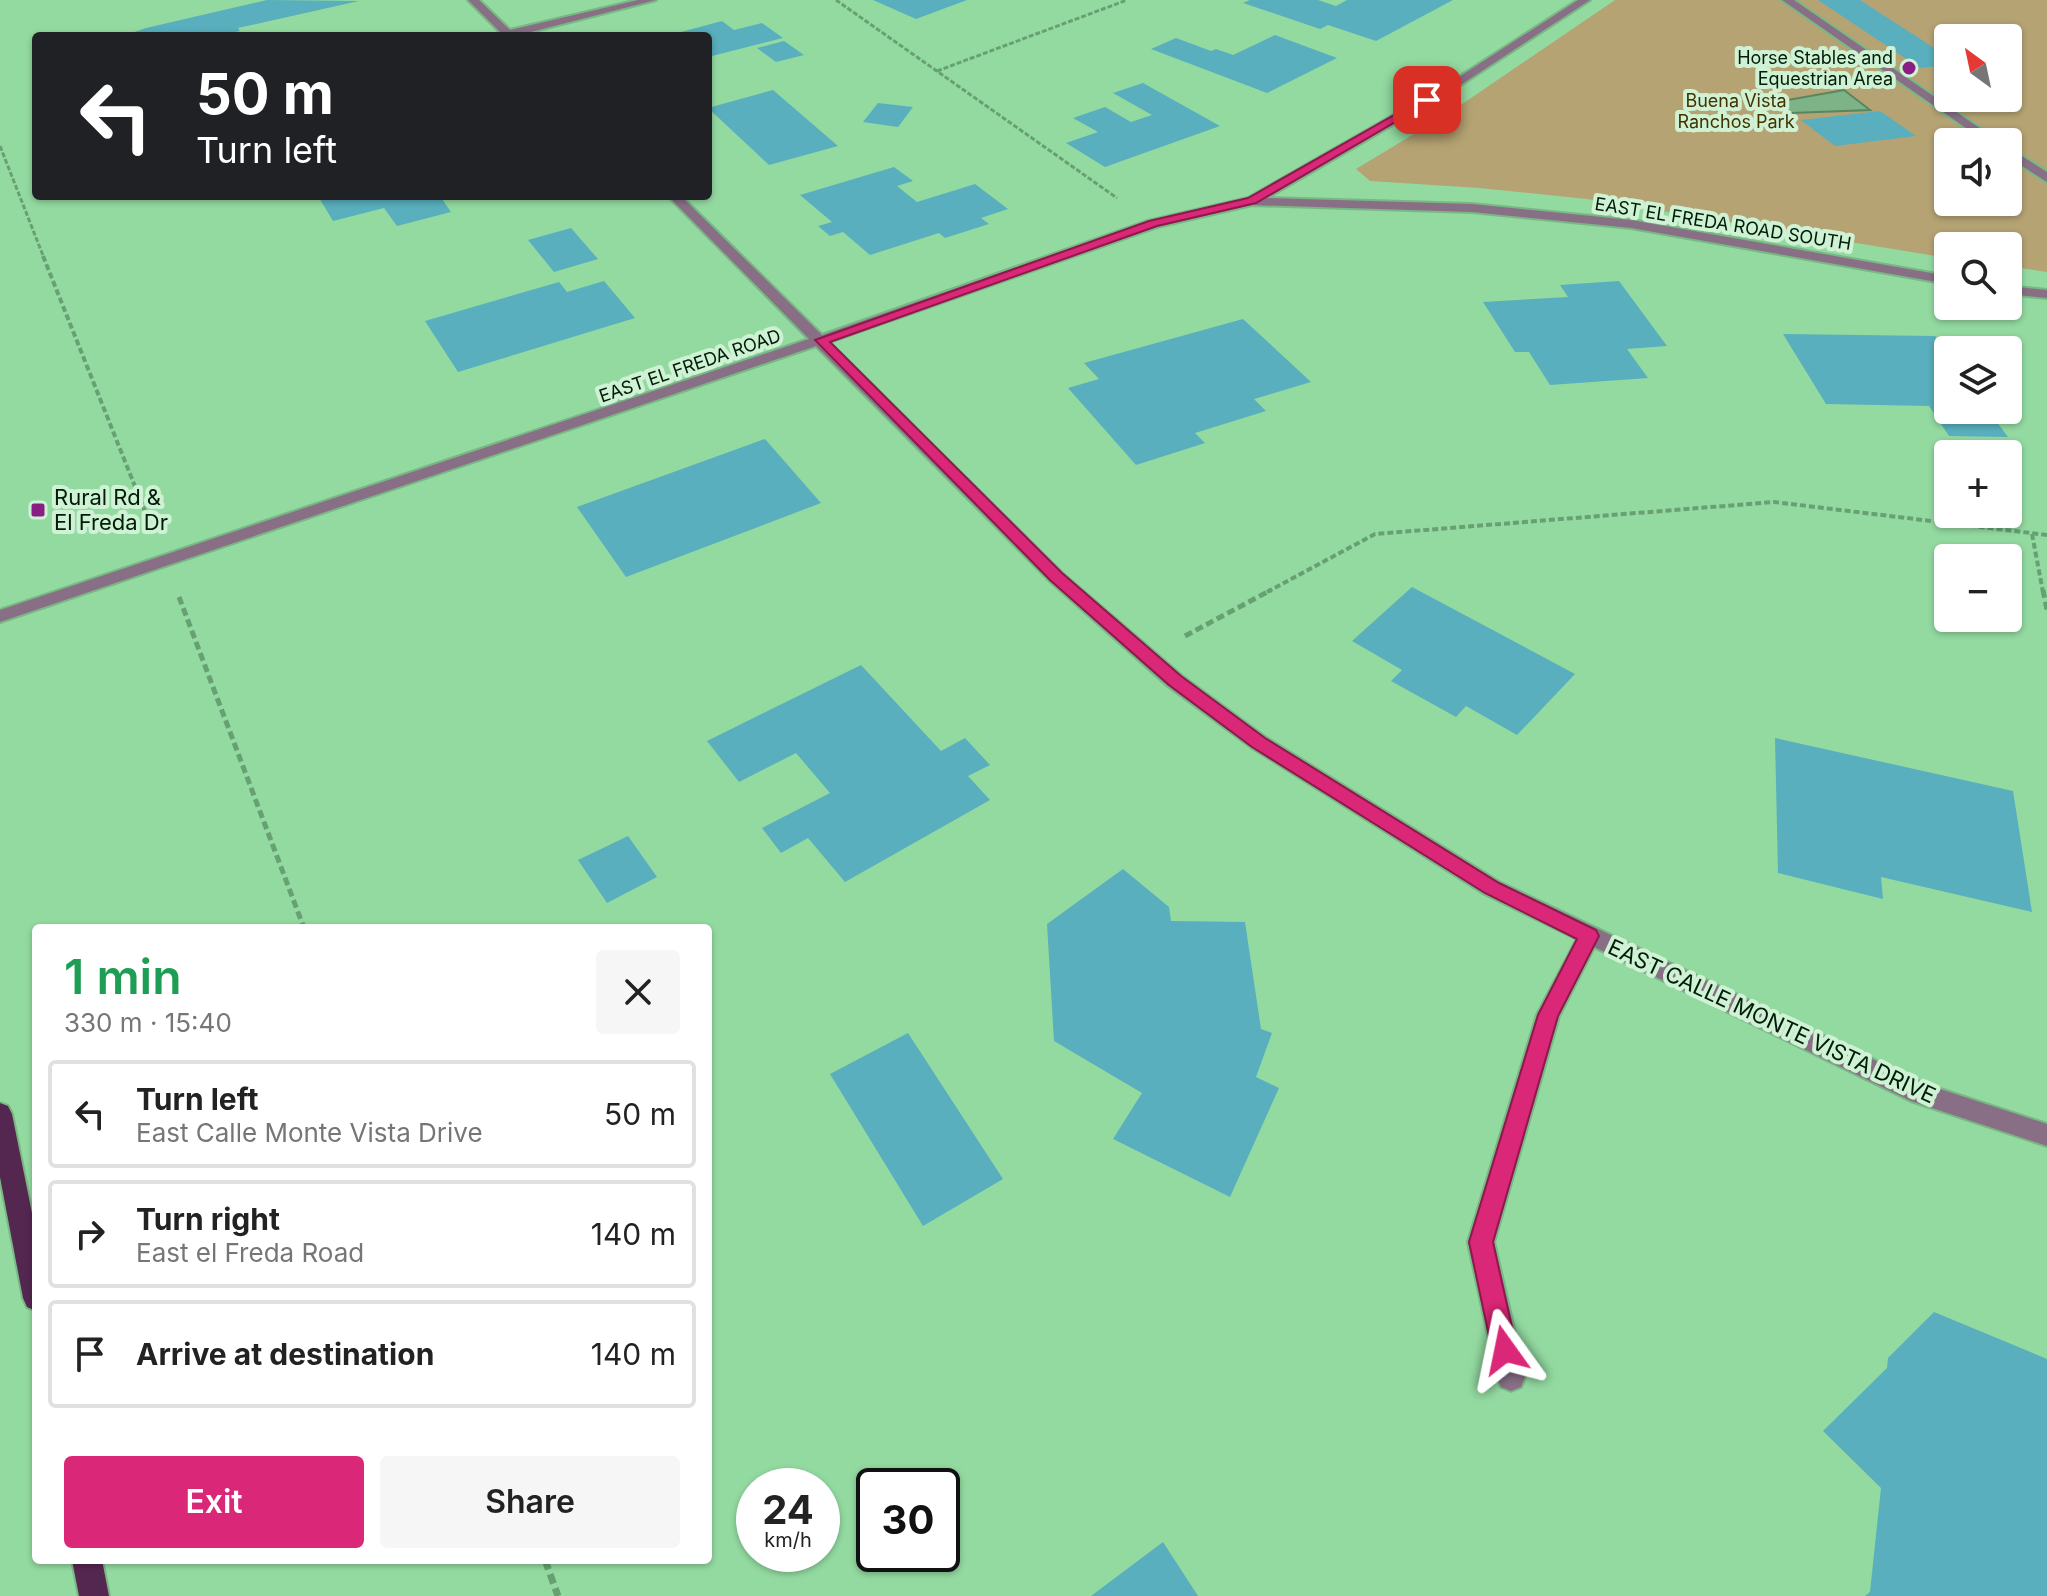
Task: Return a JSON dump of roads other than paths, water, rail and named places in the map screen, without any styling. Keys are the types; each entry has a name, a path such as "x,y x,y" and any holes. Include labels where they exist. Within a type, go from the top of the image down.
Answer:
{"main road":[{"path":"0,1114 32,1278"},
{"path":"88,1564 94,1596"}],"street":[{"path":"473,0 507,32"},
{"path":"522,32 651,0"},
{"name":"EAST EL FREDA ROAD","path":"0,616 821,340 1153,224 1252,201 1452,86 1585,0"},
{"path":"1787,0 1974,128"},
{"path":"2022,161 2047,178"},
{"name":"EAST CALLE MONTE VISTA DRIVE","path":"678,200 1056,577 1175,681 1258,742 1492,888 1919,1093 2047,1135"},
{"name":"EAST EL FREDA ROAD SOUTH","path":"1252,201 1472,208 1631,224 1934,278"},
{"path":"2022,291 2047,294"},
{"name":"EAST CALLE MONTE VISTA DRIVE","path":"1511,1377 1481,1242 1548,1015 1589,936"}],"place":[{"name":"Horse Stables and Equestrian Area","path":"1909,68"},
{"name":"Rural Rd & El Freda Dr","path":"38,510"}],"park label":[{"name":"Buena Vista Ranchos Park","path":"1736,111"}]}
